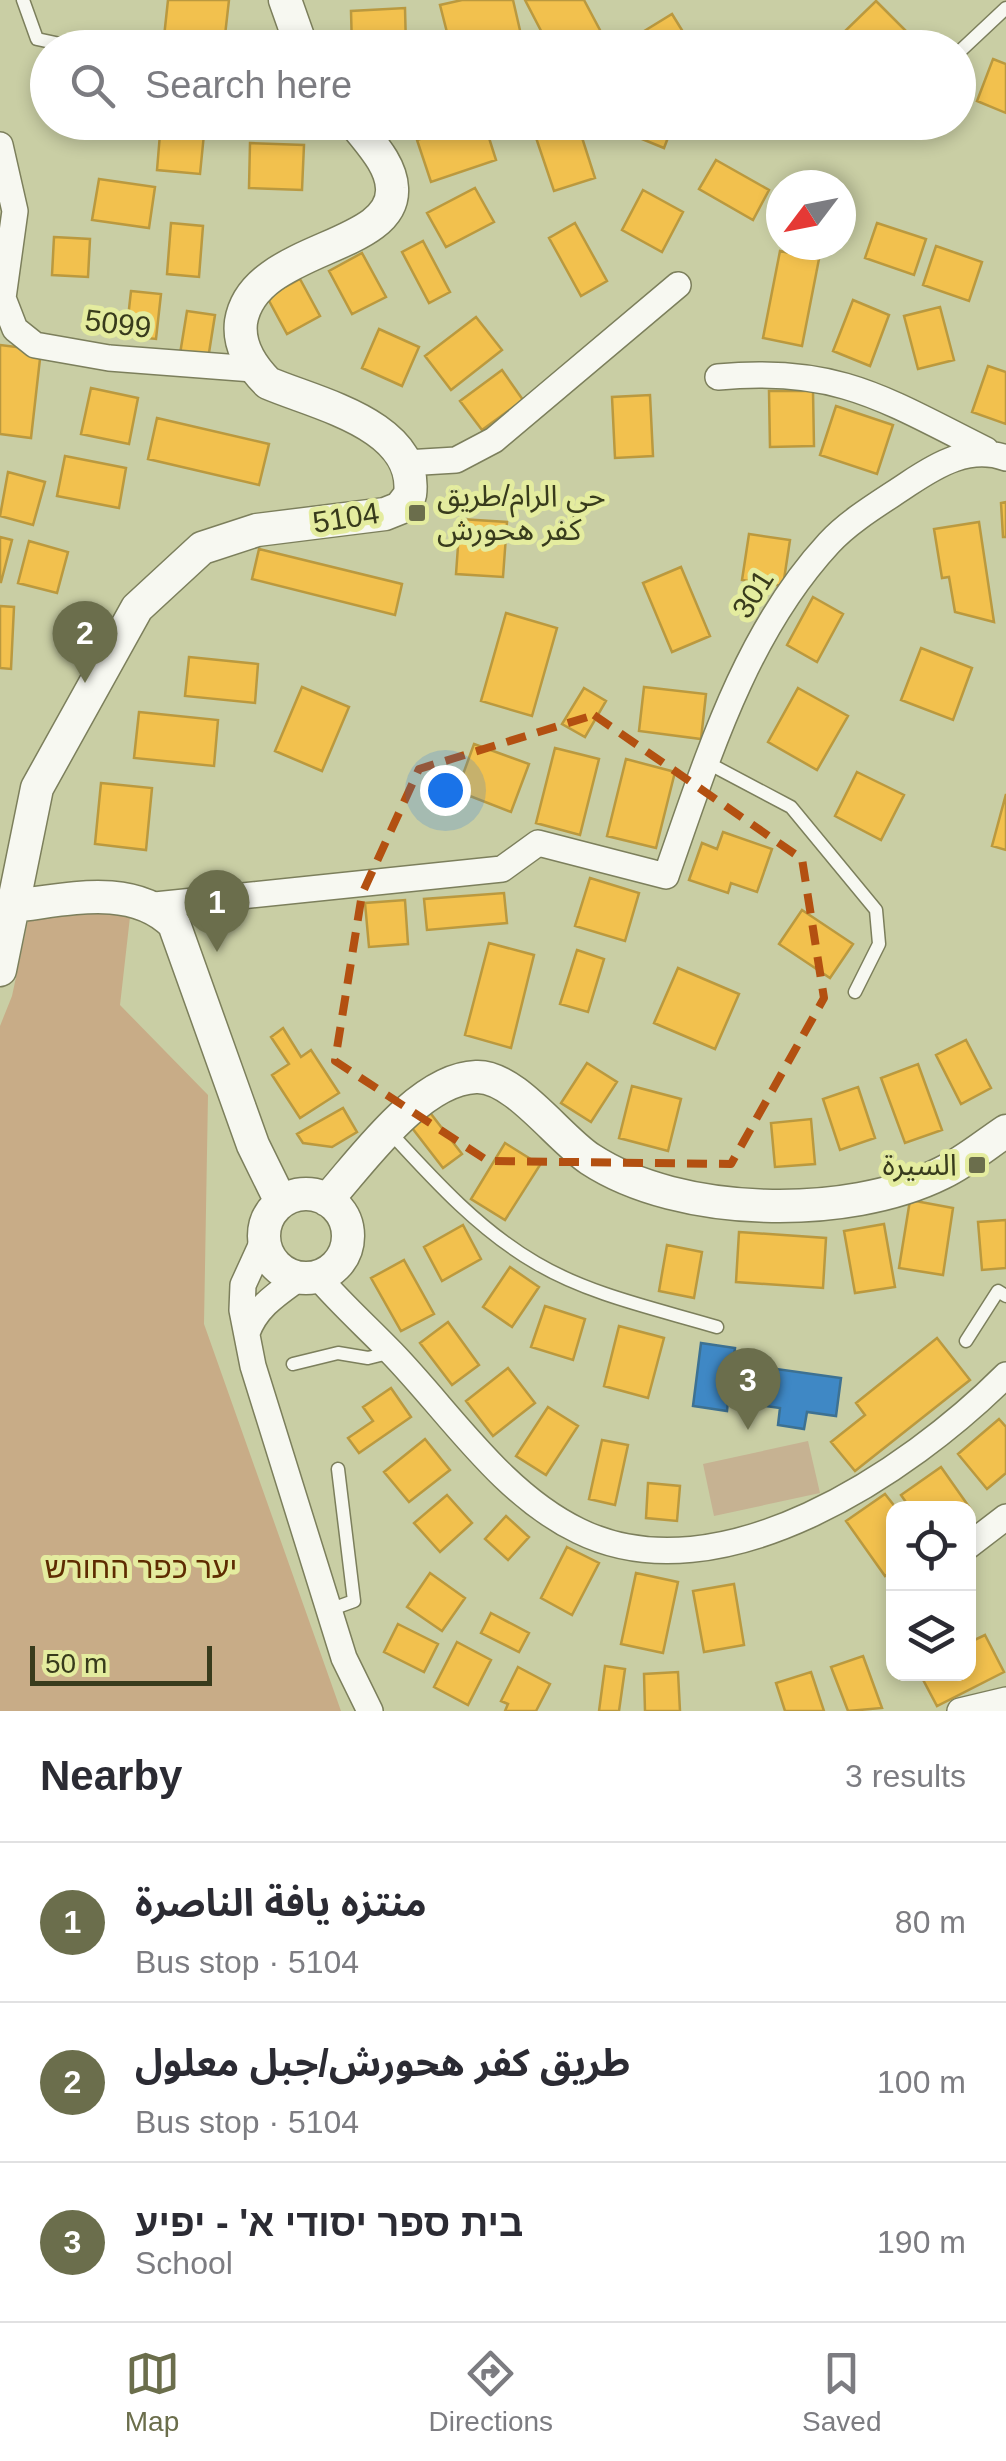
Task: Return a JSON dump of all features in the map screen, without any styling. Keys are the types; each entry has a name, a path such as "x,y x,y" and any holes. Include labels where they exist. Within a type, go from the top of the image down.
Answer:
{"street":[{"path":"285,0 296,30"},
{"path":"253,369 240,326 256,286 276,270 358,234 385,211 393,190 386,166 367,140"},
{"name":"5099","path":"0,145 15,211 3,298 15,329 35,345 109,358 253,369"},
{"path":"406,463 456,460 494,440 678,285"},
{"name":"5104","path":"0,970 36,788 138,608 202,548 257,530 400,508 410,494 406,463 380,430 268,383 253,369"},
{"path":"718,376 772,372 812,376 868,391 996,454"},
{"name":"301","path":"155,905 502,870 538,843 666,876 728,700 793,589 830,540 940,463 996,454"},
{"path":"12,906 109,896 155,905 174,924 253,1145 281,1202"},
{"path":"327,1200 388,1130 427,1096 456,1080 478,1076 502,1082 591,1160 636,1183 694,1198 782,1207 859,1199 941,1174 1006,1131"},
{"path":"247,1333 268,1300 338,1264 348,1241 344,1218 327,1200 304,1194 281,1202 268,1218 264,1238 243,1285 247,1333 252,1366 344,1658 370,1711"},
{"path":"264,1238 271,1260 308,1277 392,1352 457,1427 545,1510 578,1531 615,1545 654,1551 711,1547 755,1536 842,1498 889,1472 1003,1385"},
{"path":"976,1540 1006,1517"},
{"path":"960,1711 1006,1700"}],"lane":[{"path":"23,0 35,30"},
{"path":"976,36 1006,8"},
{"path":"706,762 791,807 876,910 880,944 855,992"},
{"path":"388,1130 468,1213 537,1264 616,1297 717,1327"},
{"path":"966,1341 998,1292 1006,1296"},
{"path":"293,1364 338,1352 368,1358 392,1352"},
{"path":"329,1610 354,1601 338,1469"}],"highlighted area":[{"path":"594,715 802,859 824,998 731,1164 488,1161 335,1061 362,894 419,769"}],"shaded area":[{"path":"808,1441 820,1493 714,1516 703,1464"}],"green space":[{"name":"יער כפר החורש","path":"131,908 120,1005 208,1095 204,1324 341,1711 0,1711 0,1026 12,996 29,916"}],"building: Homes":[{"path":"168,0 229,0 226,30 165,30"},
{"path":"462,0 513,0 520,30 446,30 440,5"},
{"path":"525,0 584,0 600,30 541,30"},
{"path":"876,1 905,30 846,30"},
{"path":"405,8 406,30 352,30 351,11"},
{"path":"672,14 682,30 646,30"},
{"path":"993,59 1006,64 1006,113 977,101"},
{"path":"160,140 203,140 200,174 157,170"},
{"path":"417,140 490,140 496,160 431,182"},
{"path":"537,140 583,140 595,178 554,191"},
{"path":"644,140 667,140 664,148"},
{"path":"250,143 304,145 302,190 249,188"},
{"path":"716,160 766,188 766,196 753,220 699,189"},
{"path":"99,179 155,187 149,228 92,220"},
{"path":"475,188 494,222 446,247 427,213"},
{"path":"643,190 683,212 662,252 622,230"},
{"path":"171,223 203,226 199,277 167,274"},
{"path":"575,223 607,281 581,296 549,238"},
{"path":"877,223 926,239 914,275 865,258"},
{"path":"54,237 90,239 88,277 52,275"},
{"path":"423,241 450,292 429,303 402,252"},
{"path":"936,246 982,262 969,301 923,285"},
{"path":"362,253 386,297 352,314 329,271"},
{"path":"778,260 819,260 802,346 763,338"},
{"path":"300,279 320,316 287,334 267,297"},
{"path":"131,291 161,294 156,339 126,336"},
{"path":"853,300 889,315 870,366 833,351"},
{"path":"940,307 954,360 918,369 904,316"},
{"path":"187,311 215,315 208,359 180,354"},
{"path":"476,317 502,350 451,390 425,356"},
{"path":"379,329 419,347 402,386 362,368"},
{"path":"0,345 41,350 31,438 0,434"},
{"path":"988,366 1006,372 1006,424 972,412"},
{"path":"502,370 523,400 482,430 460,401"},
{"path":"91,388 138,398 129,444 81,434"},
{"path":"769,391 813,391 814,446 770,447"},
{"path":"650,395 653,456 615,458 612,397"},
{"path":"836,406 893,425 877,474 820,455"},
{"path":"157,418 269,444 259,485 148,459"},
{"path":"65,456 126,468 119,508 57,496"},
{"path":"8,472 45,482 33,525 0,516"},
{"path":"1006,502 1006,537 1003,537 1001,503"},
{"path":"460,519 507,522 503,577 456,574"},
{"path":"979,522 994,622 955,612 949,577 942,578 934,529"},
{"path":"749,534 790,540 783,586 742,580"},
{"path":"0,537 12,540 1,582 0,582"},
{"path":"29,541 68,552 57,593 18,583"},
{"path":"259,549 402,584 395,615 252,579"},
{"path":"681,567 710,636 672,652 643,583"},
{"path":"813,597 843,614 817,662 787,645"},
{"path":"0,606 14,607 11,669 0,668"},
{"path":"506,613 557,628 532,716 481,701"},
{"path":"921,648 972,668 953,720 901,700"},
{"path":"189,657 258,664 255,703 185,696"},
{"path":"302,687 349,707 322,771 275,751"},
{"path":"644,687 706,694 701,739 639,731"},
{"path":"584,688 606,701 585,737 562,724"},
{"path":"798,688 848,716 817,770 768,742"},
{"path":"139,712 218,720 214,766 134,758"},
{"path":"474,744 529,764 511,812 457,791"},
{"path":"555,748 599,759 580,835 536,823"},
{"path":"626,759 675,772 656,848 607,836"},
{"path":"857,772 904,795 881,840 835,816"},
{"path":"101,783 152,788 146,850 95,844"},
{"path":"1006,794 1006,850 992,846"},
{"path":"723,832 772,849 757,892 731,883 728,893 689,880 702,843 717,849"},
{"path":"590,878 639,893 625,941 575,926"},
{"path":"504,893 507,923 427,930 424,899"},
{"path":"405,900 408,944 369,947 365,903"},
{"path":"802,910 853,944 830,978 779,944"},
{"path":"489,943 534,955 511,1048 465,1035"},
{"path":"577,950 604,959 588,1012 560,1004"},
{"path":"678,968 739,994 715,1049 654,1023"},
{"path":"283,1028 301,1057 311,1050 339,1093 300,1118 272,1075 289,1064 271,1037"},
{"path":"966,1040 991,1088 961,1104 936,1055"},
{"path":"587,1063 617,1082 591,1122 561,1103"},
{"path":"918,1064 942,1130 905,1143 881,1078"},
{"path":"632,1086 681,1099 668,1151 619,1138"},
{"path":"858,1087 875,1138 840,1150 823,1099"},
{"path":"343,1108 357,1132 332,1147 303,1143 297,1134"},
{"path":"428,1110 462,1154 443,1168 409,1124"},
{"path":"811,1119 815,1164 775,1167 771,1123"},
{"path":"505,1143 540,1165 505,1220 471,1199"},
{"path":"910,1200 953,1208 943,1275 899,1268"},
{"path":"1006,1220 1006,1268 982,1270 978,1222"},
{"path":"884,1224 895,1287 855,1293 844,1231"},
{"path":"463,1225 481,1259 442,1281 424,1247"},
{"path":"739,1232 826,1238 823,1288 736,1282"},
{"path":"667,1245 702,1252 694,1298 659,1291"},
{"path":"404,1260 434,1314 401,1331 371,1278"},
{"path":"510,1267 539,1287 512,1327 483,1307"},
{"path":"545,1306 585,1319 573,1360 531,1347"},
{"path":"448,1322 479,1365 452,1385 420,1343"},
{"path":"619,1326 664,1338 648,1398 604,1386"},
{"path":"937,1338 970,1380 855,1471 831,1442 865,1415 856,1403"},
{"path":"508,1368 535,1403 493,1436 466,1401"},
{"path":"391,1388 411,1417 359,1453 348,1438 373,1421 363,1407"},
{"path":"548,1407 578,1426 546,1475 516,1456"},
{"path":"999,1419 1006,1427 1006,1473 987,1489 958,1454"},
{"path":"425,1439 450,1470 409,1502 384,1472"},
{"path":"602,1440 628,1445 615,1505 589,1499"},
{"path":"941,1467 965,1501 905,1501 901,1495"},
{"path":"648,1483 680,1486 677,1521 646,1518"},
{"path":"885,1494 890,1501 886,1501 886,1575 885,1576 846,1521"},
{"path":"447,1495 472,1523 440,1552 414,1523"},
{"path":"506,1516 529,1537 508,1560 485,1539"},
{"path":"567,1547 599,1563 572,1615 541,1598"},
{"path":"430,1573 465,1598 442,1631 407,1607"},
{"path":"636,1573 678,1582 663,1653 621,1644"},
{"path":"734,1584 744,1645 704,1652 693,1591"},
{"path":"491,1613 529,1633 519,1652 481,1633"},
{"path":"398,1624 438,1644 424,1672 384,1652"},
{"path":"985,1635 1004,1672 937,1706 924,1681 976,1681 976,1639"},
{"path":"457,1642 491,1660 468,1705 434,1687"},
{"path":"863,1656 882,1708 848,1711 831,1667"},
{"path":"605,1666 625,1669 619,1711 599,1711"},
{"path":"518,1667 550,1684 536,1711 505,1711 508,1704 501,1701"},
{"path":"678,1672 680,1711 645,1711 644,1674"},
{"path":"811,1672 824,1711 785,1711 776,1683"}],"building: Schools":[{"path":"701,1343 735,1348 733,1363 841,1378 836,1416 807,1412 804,1429 778,1425 780,1408 728,1401 727,1411 693,1406"}],"place":[{"name":"حي الرام/طريق كفر هحورش","path":"417,513"},
{"name":"طريق كفر هحورش/جبل معلول","path":"85,683"},
{"name":"منتزه يافة الناصرة","path":"217,952"},
{"name":"السيرة","path":"977,1165"},
{"name":"בית ספר יסודי א' - יפיע","path":"748,1430"}]}
